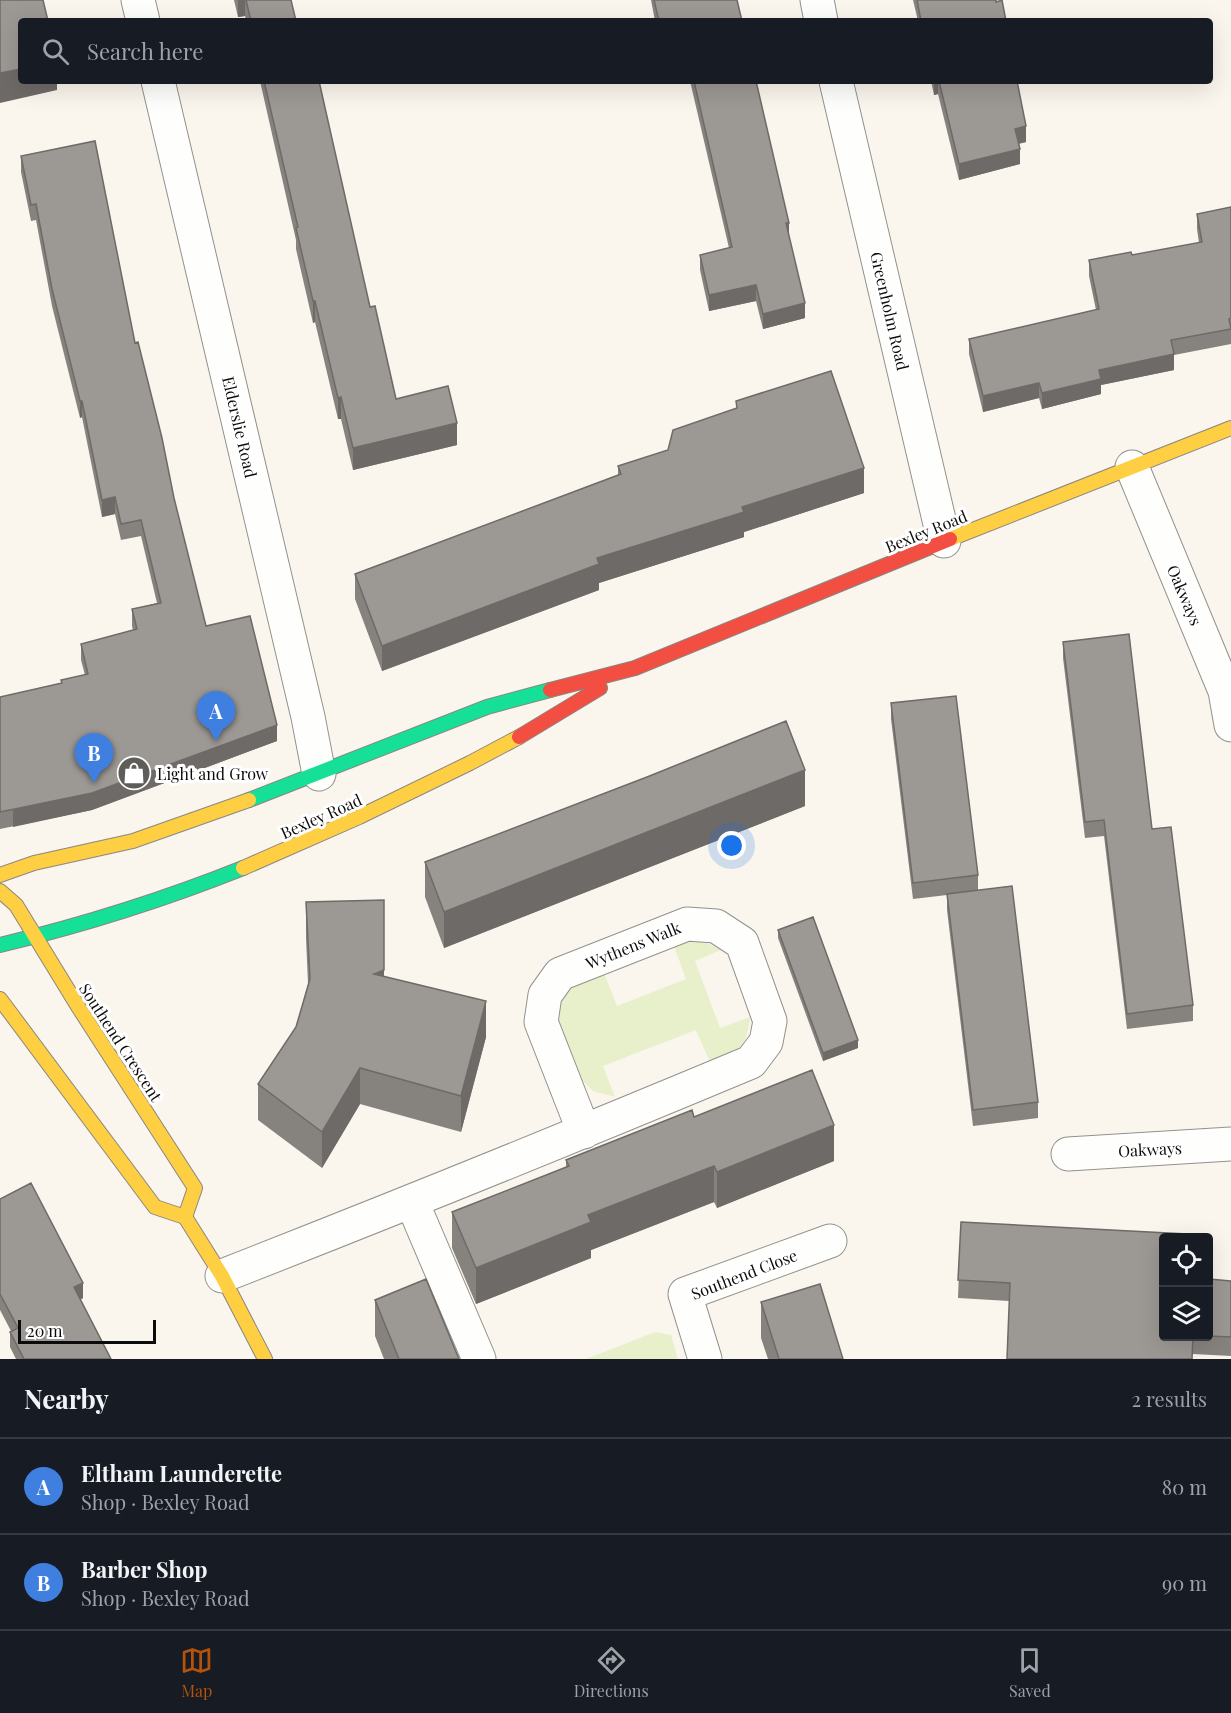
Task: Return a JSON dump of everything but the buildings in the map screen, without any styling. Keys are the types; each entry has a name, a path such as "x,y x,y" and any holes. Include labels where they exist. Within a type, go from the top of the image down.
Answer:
{"main road":[{"name":"Bexley Road","path":"0,875 34,863 133,841 226,809 487,708 635,668 944,541 1231,428"},
{"name":"Bexley Road","path":"0,945 37,937 169,897 247,868 357,819 505,745 635,668"},
{"name":"Southend Crescent","path":"0,891 16,905 79,1008 195,1188 185,1217"},
{"path":"0,999 155,1207 185,1217 222,1276 265,1359"}],"street":[{"path":"138,0 142,18"},
{"path":"817,0 821,18"},
{"name":"Elderslie Road","path":"159,84 305,705 318,774"},
{"name":"Greenholm Road","path":"837,84 944,541"},
{"name":"Oakways","path":"1132,467 1225,691 1231,724"},
{"name":"Wythens Walk","path":"222,1276 412,1202 584,1132 751,1062 766,1042 770,1021 742,943 716,926 687,924 560,974 545,995 541,1022 584,1132"},
{"name":"Oakways","path":"1068,1154 1231,1144"},
{"path":"412,1202 479,1359"},
{"name":"Southend Close","path":"705,1359 685,1294 830,1241"}],"green space":[{"path":"692,940 705,942 721,950 695,961 720,1028 750,1017 743,1043 734,1052 710,1062 696,1030 603,1066 615,1097 593,1091 577,1075 558,1025 560,1005 570,986 604,973 617,1006 686,979 674,946"},
{"path":"655,1332 671,1335 678,1359 586,1359"}],"traffic: fast":[{"path":"249,800 487,707 550,690"},
{"path":"0,945 123,911 243,868"}],"traffic: slow":[{"path":"950,539 1231,428"},
{"path":"243,868 359,817 519,737"},
{"path":"0,875 34,863 133,841 249,800"},
{"path":"0,891 16,905 79,1008 195,1188 185,1217"},
{"path":"0,999 155,1207 185,1217 222,1276 265,1359"}],"traffic: jam":[{"path":"550,690 635,668 950,539"},
{"path":"519,737 600,688"}],"place":[{"name":"Eltham Launderette","path":"216,741"},
{"name":"Light and Grow","path":"134,773"},
{"name":"Barber Shop","path":"94,783"}]}
